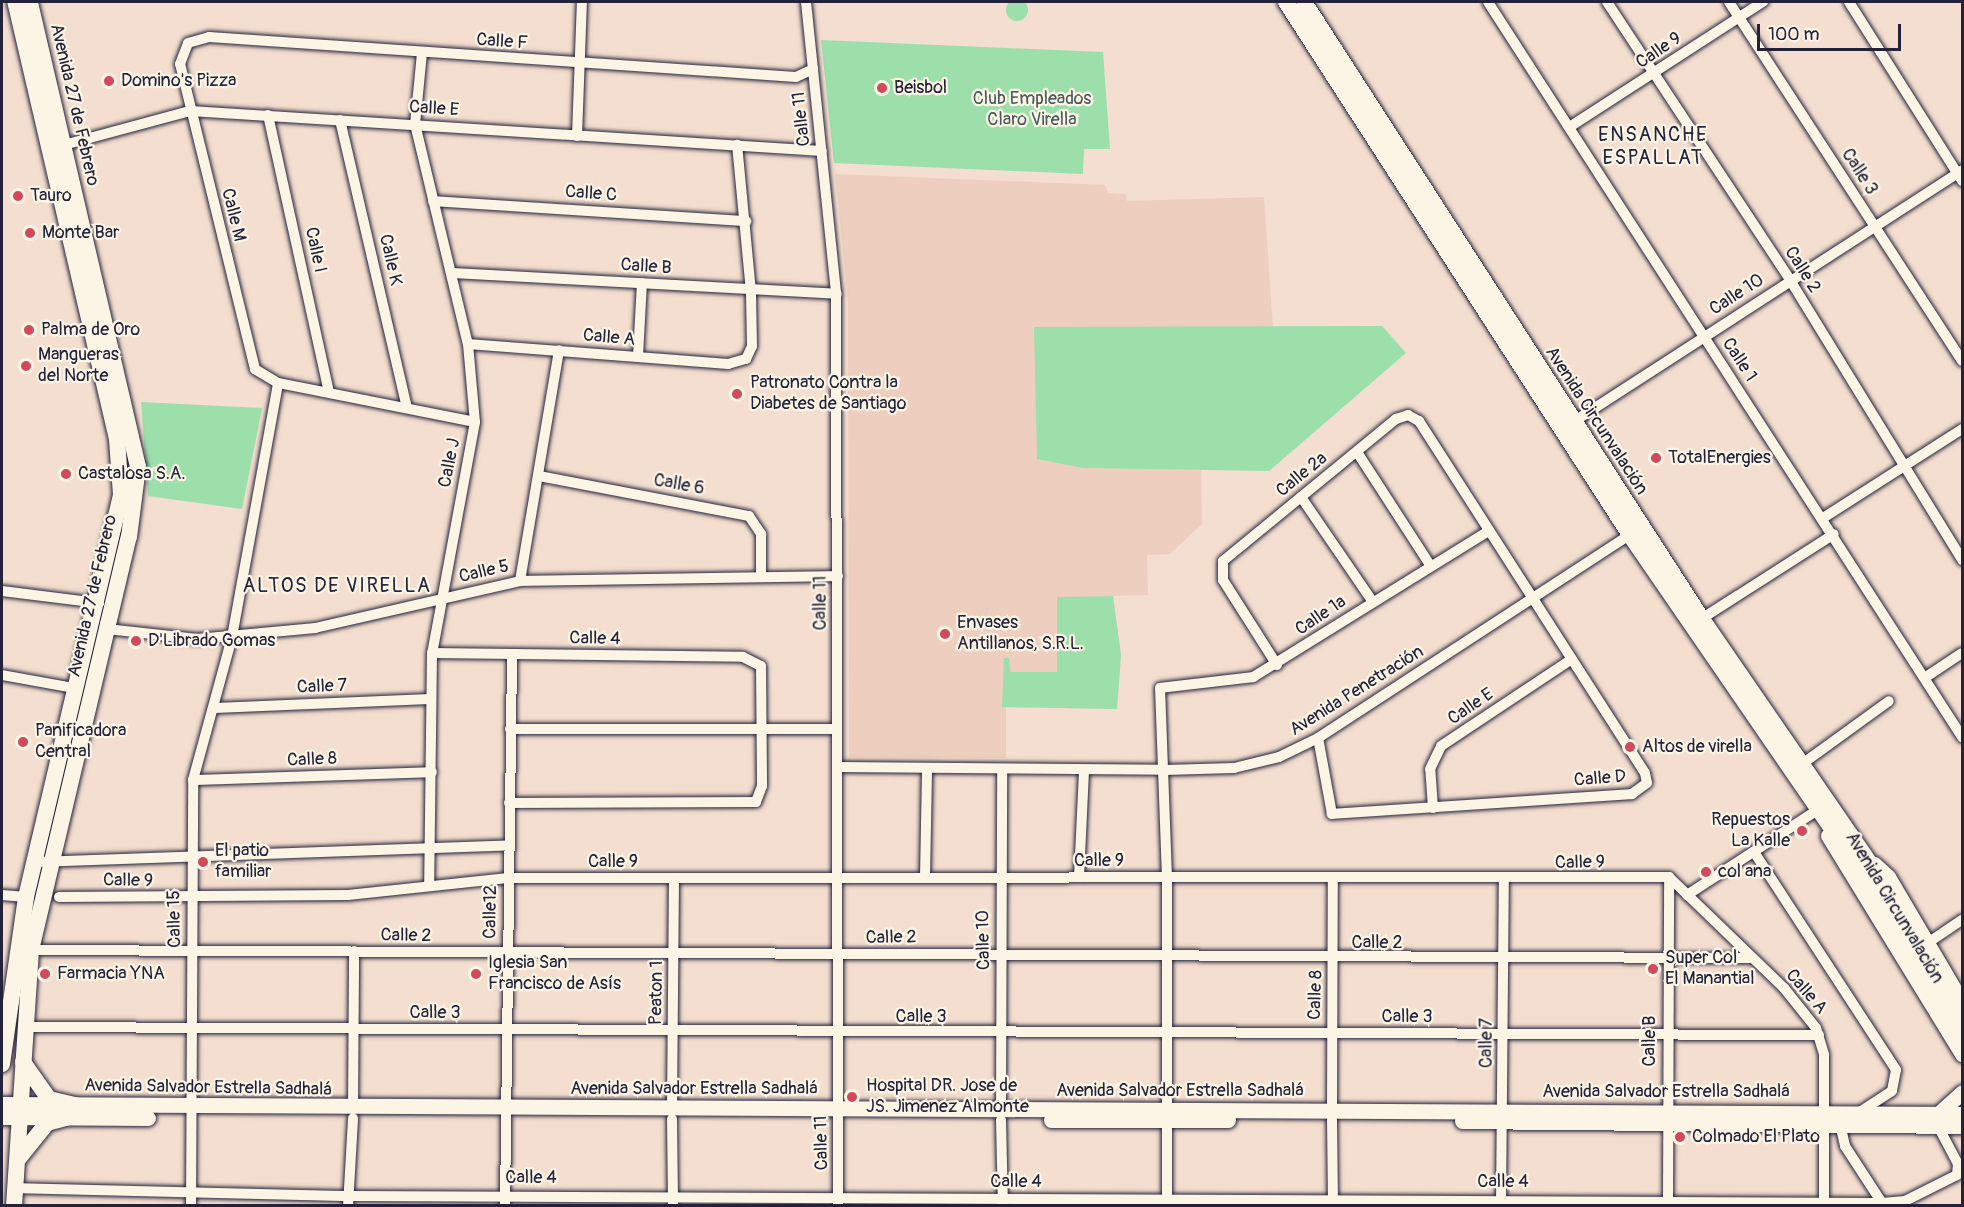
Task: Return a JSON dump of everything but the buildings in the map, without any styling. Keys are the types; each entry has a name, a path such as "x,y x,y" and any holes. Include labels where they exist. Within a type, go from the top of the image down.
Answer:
{"main road":[{"name":"Avenida 27 de Febrero","path":"2,1064 3,1024 26,897 42,861 107,629 138,467 15,2"},
{"name":"Avenida 27 de Febrero","path":"14,1206 24,1027 42,861 74,688 98,600 122,495 121,473 55,147 30,2"},
{"name":"Avenida Circunvalación","path":"1286,2 1818,809 1958,1015"},
{"name":"Avenida Circunvalación","path":"1304,2 1567,426"},
{"name":"Avenida Circunvalación","path":"1696,622 1802,764 1865,856 1958,1015 1962,1043"},
{"path":"22,1060 49,1099 75,1111"},
{"path":"1938,1120 1962,1092"},
{"name":"Avenida Salvador Estrella Sadhalá","path":"2,1104 19,1111"},
{"name":"Avenida Salvador Estrella Sadhalá","path":"2,1117 19,1111 1332,1115 1831,1120 1938,1120 1962,1114"},
{"path":"17,1161 38,1131 75,1111"},
{"name":"Avenida Salvador Estrella Sadhalá","path":"1831,1120 1855,1113 1938,1120 1962,1126"}],"street":[{"path":"576,136 582,2"},
{"name":"Calle 11","path":"806,2 836,294 837,729 840,876 836,1033 839,1201"},
{"name":"Calle 1","path":"1488,2 1571,126 1704,337 1926,677 1962,737"},
{"name":"Calle 2","path":"1607,2 1790,280 1902,467 1962,560"},
{"name":"Calle 3","path":"1728,2 1962,361"},
{"name":"Calle 9","path":"1571,126 1656,74 1763,2"},
{"path":"1849,2 1961,175"},
{"name":"Calle F","path":"188,43 210,37 796,77 813,69"},
{"name":"Calle M","path":"188,43 180,64 255,369 278,383 475,422"},
{"name":"Calle J","path":"422,53 415,124 453,273 468,344 475,422 432,653 429,883"},
{"name":"Calle E","path":"55,147 190,111 822,151"},
{"name":"Calle I","path":"268,115 330,392"},
{"name":"Calle K","path":"340,120 407,407"},
{"path":"737,145 751,292"},
{"name":"Calle 10","path":"1567,426 1873,224 1961,175"},
{"name":"Calle C","path":"433,201 746,221"},
{"name":"Calle B","path":"453,273 642,283 751,292 836,294"},
{"path":"638,356 642,283"},
{"name":"Calle A","path":"468,344 728,364 746,359 752,346 751,292"},
{"path":"520,581 559,350"},
{"path":"232,637 278,383"},
{"name":"Calle 2a","path":"1277,665 1223,580 1221,567 1301,497 1408,415"},
{"name":"Calle D","path":"1318,738 1332,814 1643,790 1645,773 1572,659 1530,599 1419,421 1408,415"},
{"path":"1823,518 1962,429"},
{"path":"1357,452 1430,565"},
{"name":"Calle 6","path":"539,476 749,516 761,534 761,577"},
{"path":"1301,497 1373,602"},
{"name":"Avenida Penetración","path":"838,767 1165,770 1234,768 1279,757 1318,738 1636,531"},
{"name":"Calle 1a","path":"1165,770 1160,688 1229,683 1277,665 1430,565 1487,532"},
{"path":"1696,622 1834,534"},
{"name":"Calle 5","path":"107,629 197,639 315,628 520,581 838,576"},
{"path":"2,592 98,600 107,629"},
{"name":"Calle 15","path":"191,1206 189,1113 191,859 194,780 232,637"},
{"name":"Calle 4","path":"432,653 757,662 764,679 763,729"},
{"path":"1926,677 1962,653"},
{"name":"Calle12","path":"505,1200 506,955 512,655"},
{"name":"Calle E","path":"1433,808 1430,770 1441,747 1572,659"},
{"path":"2,675 74,688"},
{"name":"Calle 7","path":"214,708 431,699"},
{"path":"1802,764 1889,701"},
{"path":"510,729 837,729"},
{"path":"509,803 756,802 762,786 763,729"},
{"path":"925,877 927,768"},
{"name":"Calle 10","path":"1002,769 999,880 1003,1202"},
{"path":"1079,877 1084,770"},
{"path":"1165,770 1167,1201"},
{"name":"Calle 8","path":"194,780 432,772"},
{"path":"1687,895 1818,809"},
{"name":"Avenida Circunvalación","path":"1818,809 1823,828 1962,1054"},
{"name":"Calle 9","path":"42,861 191,859 509,845"},
{"path":"1754,852 1896,1070 1892,1091 1855,1113"},
{"name":"Avenida Circunvalación","path":"1865,856 1889,877 1929,942 1958,1015"},
{"name":"Calle 9","path":"59,897 191,899 348,896 429,883 508,878 840,876 999,880 1079,877 1504,881 1669,877"},
{"name":"Calle B","path":"1668,1202 1666,960 1669,877"},
{"name":"Calle A","path":"1669,877 1799,1004 1819,1035 1831,1120 1824,1203"},
{"name":"Peaton 1","path":"673,1201 674,878"},
{"name":"Calle 8","path":"1332,1201 1333,880"},
{"name":"Calle 7","path":"1501,1202 1504,881"},
{"path":"2,895 26,897"},
{"path":"1929,942 1962,920"},
{"name":"Calle 2","path":"31,950 354,951 674,956 1001,953 1334,960 1752,958"},
{"path":"348,1201 353,1113 354,951"},
{"name":"Calle 3","path":"24,1027 352,1031 506,1029 836,1033 1819,1035"},
{"path":"1831,1120 1882,1203"},
{"name":"Calle 4","path":"15,1188 348,1201 1882,1203 1905,1201 1957,1175 1958,1164 1938,1120"}],"shaded area":[{"path":"835,174 1105,185 1108,193 1126,194 1127,201 1264,197 1273,328 1034,327 1083,468 1201,470 1202,524 1170,554 1147,555 1148,595 1113,596 1121,655 1117,709 1006,707 1006,758 849,757 848,301"}],"green space":[{"path":"1017,-1 1027,6 1028,10 1021,20 1017,21 1007,14 1006,10 1013,0"},
{"name":"Club Empleados Claro Virella","path":"821,40 1103,52 1110,149 1084,149 1083,174 834,163"},
{"path":"1382,326 1406,353 1269,471 1083,468 1037,459 1034,327"},
{"path":"141,402 262,408 242,509 148,496"},
{"path":"1113,596 1121,655 1117,709 1002,707 1004,658 1009,658 1010,672 1057,672 1057,597"}],"place":[{"name":"Domino's Pizza","path":"109,81"},
{"name":"Beisbol","path":"882,88"},
{"name":"Tauro","path":"18,196"},
{"name":"Monte Bar","path":"30,233"},
{"name":"Palma de Oro","path":"29,330"},
{"name":"Mangueras del Norte","path":"26,366"},
{"name":"Patronato Contra la Diabetes de Santiago","path":"737,394"},
{"name":"TotalEnergies","path":"1656,458"},
{"name":"Castalosa S.A.","path":"66,474"},
{"name":"Envases Antillanos, S.R.L.","path":"945,634"},
{"name":"D'Librado Gomas","path":"136,641"},
{"name":"Panificadora Central","path":"23,742"},
{"name":"Altos de virella","path":"1630,747"},
{"name":"Repuestos La Kalle","path":"1802,831"},
{"name":"El patio familiar","path":"203,862"},
{"name":"col ana","path":"1706,872"},
{"name":"Super Col El Manantial","path":"1653,969"},
{"name":"Farmacia YNA","path":"45,974"},
{"name":"Iglesia San Francisco de Asís","path":"476,974"},
{"name":"Hospital DR. Jose de JS. Jimenez Almonte","path":"852,1097"},
{"name":"Colmado El Plato","path":"1680,1137"}],"district":[{"name":"ENSANCHE ESPALLAT","path":"1653,146"},
{"name":"ALTOS DE VIRELLA","path":"337,585"}]}
